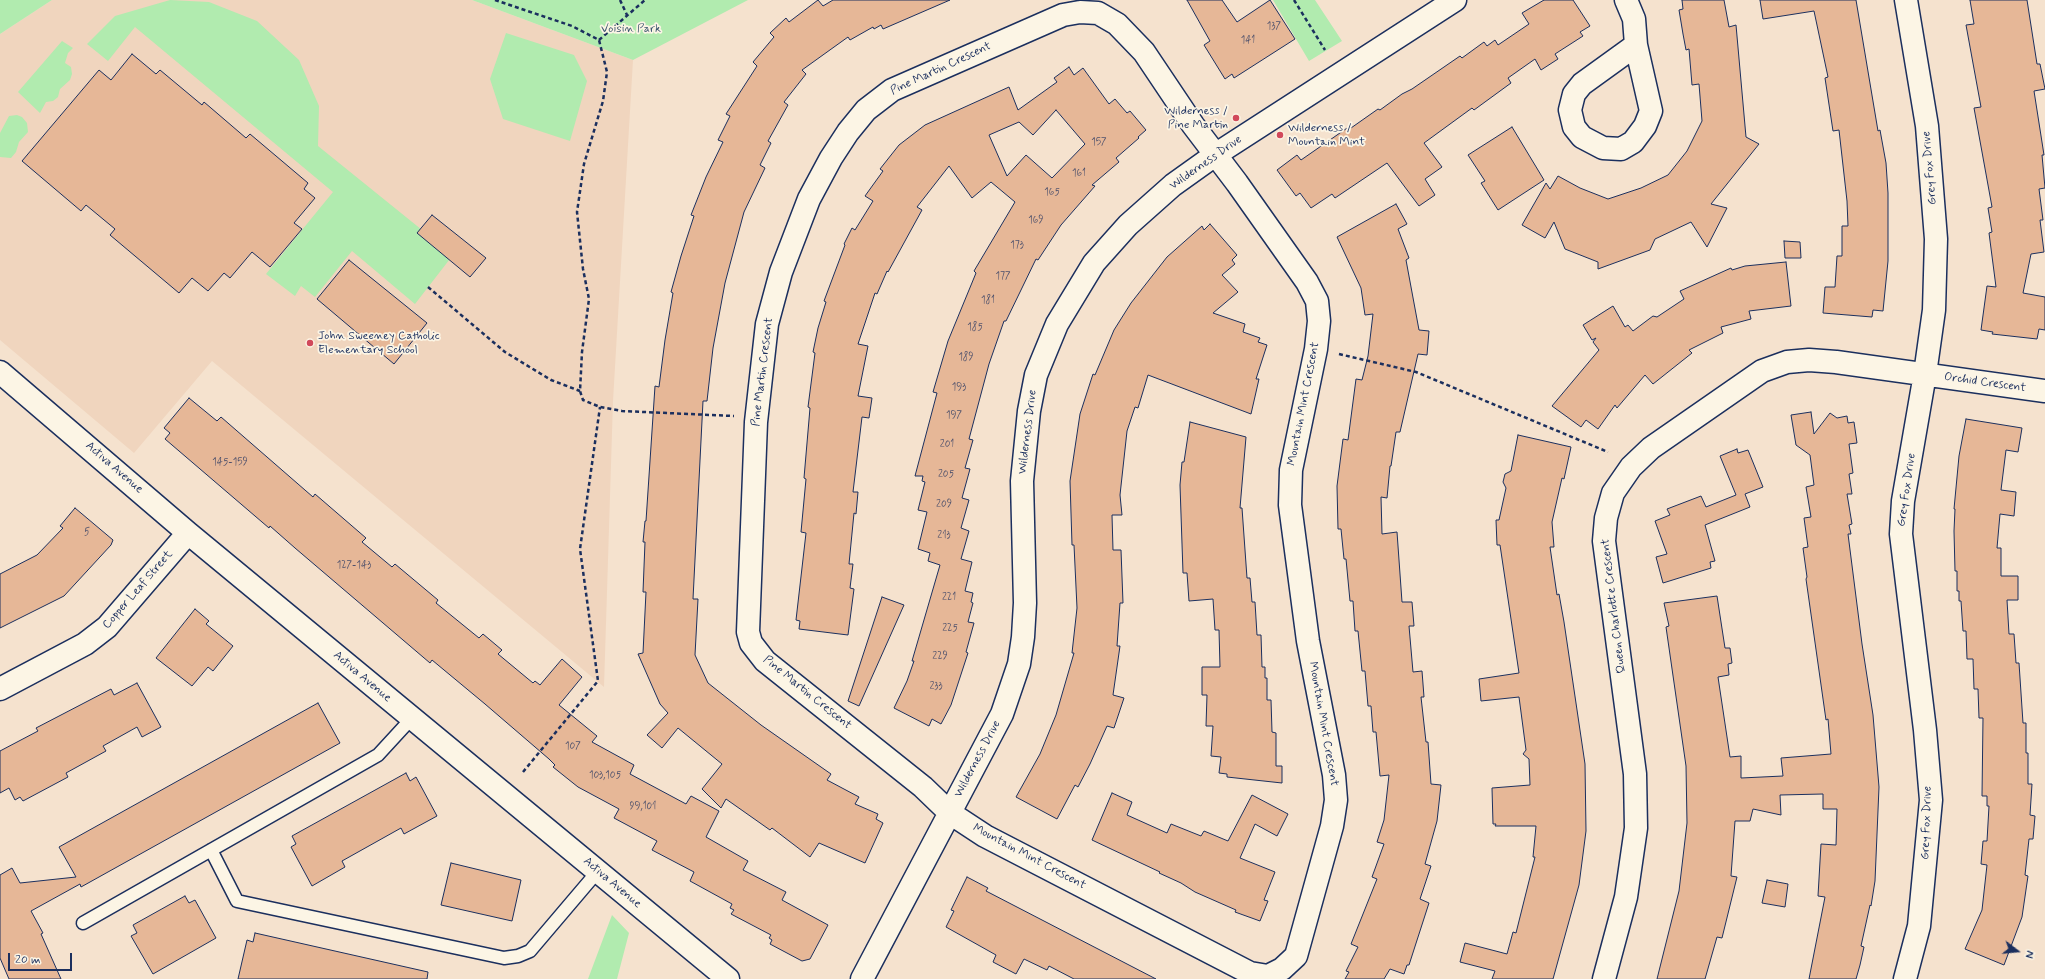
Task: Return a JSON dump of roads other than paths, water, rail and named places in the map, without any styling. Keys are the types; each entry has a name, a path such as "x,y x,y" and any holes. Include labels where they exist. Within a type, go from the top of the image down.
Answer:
{"street":[{"name":"Wilderness Drive","path":"862,979 1002,714 1019,664 1023,637 1024,603 1022,481 1029,411 1036,375 1057,324 1094,263 1128,224 1173,185 1215,155 1455,0"},
{"path":"1626,0 1634,19 1636,45 1651,111 1645,126 1633,142 1621,148 1604,148 1582,137 1574,127 1570,110 1574,94 1582,84 1636,45"},
{"name":"Grey Fox Drive","path":"1906,0 1927,126 1936,239 1934,310 1925,374 1903,502 1901,534 1925,730 1930,800 1919,926 1909,977"},
{"name":"Pine Martin Crescent","path":"950,813 923,787 765,661 751,643 748,632 756,422 767,324 781,272 809,199 831,158 848,132 866,110 892,90 1063,15 1080,12 1098,13 1117,24 1144,52 1215,155"},
{"name":"Mountain Mint Crescent","path":"950,813 985,836 1250,973 1268,976 1282,969 1296,956 1332,826 1336,800 1334,775 1308,641 1290,505 1290,470 1316,349 1319,321 1316,301 1307,282 1237,183 1215,155"},
{"name":"Queen Charlotte Crescent","path":"1604,979 1626,897 1636,828 1635,774 1604,541 1606,518 1613,493 1631,467 1651,448 1762,371 1787,362 1809,360 1836,362 1925,374"},
{"name":"Activa Avenue","path":"0,372 188,533 728,979"},
{"name":"Orchid Crescent","path":"1925,374 2045,391"},
{"name":"Copper Leaf Street","path":"0,689 85,644 107,627 188,533"}],"lane":[{"path":"83,923 378,755 412,718"},
{"path":"211,850 237,901 504,958 518,956 530,951 598,871"}],"place":[{"name":"Wilderness / Pine Martin","path":"1236,118"},
{"name":"Wilderness / Mountain Mint","path":"1280,135"},
{"name":"John Sweeney Catholic Elementary School","path":"310,343"}],"park label":[{"name":"Voisin Park","path":"631,29"}]}
